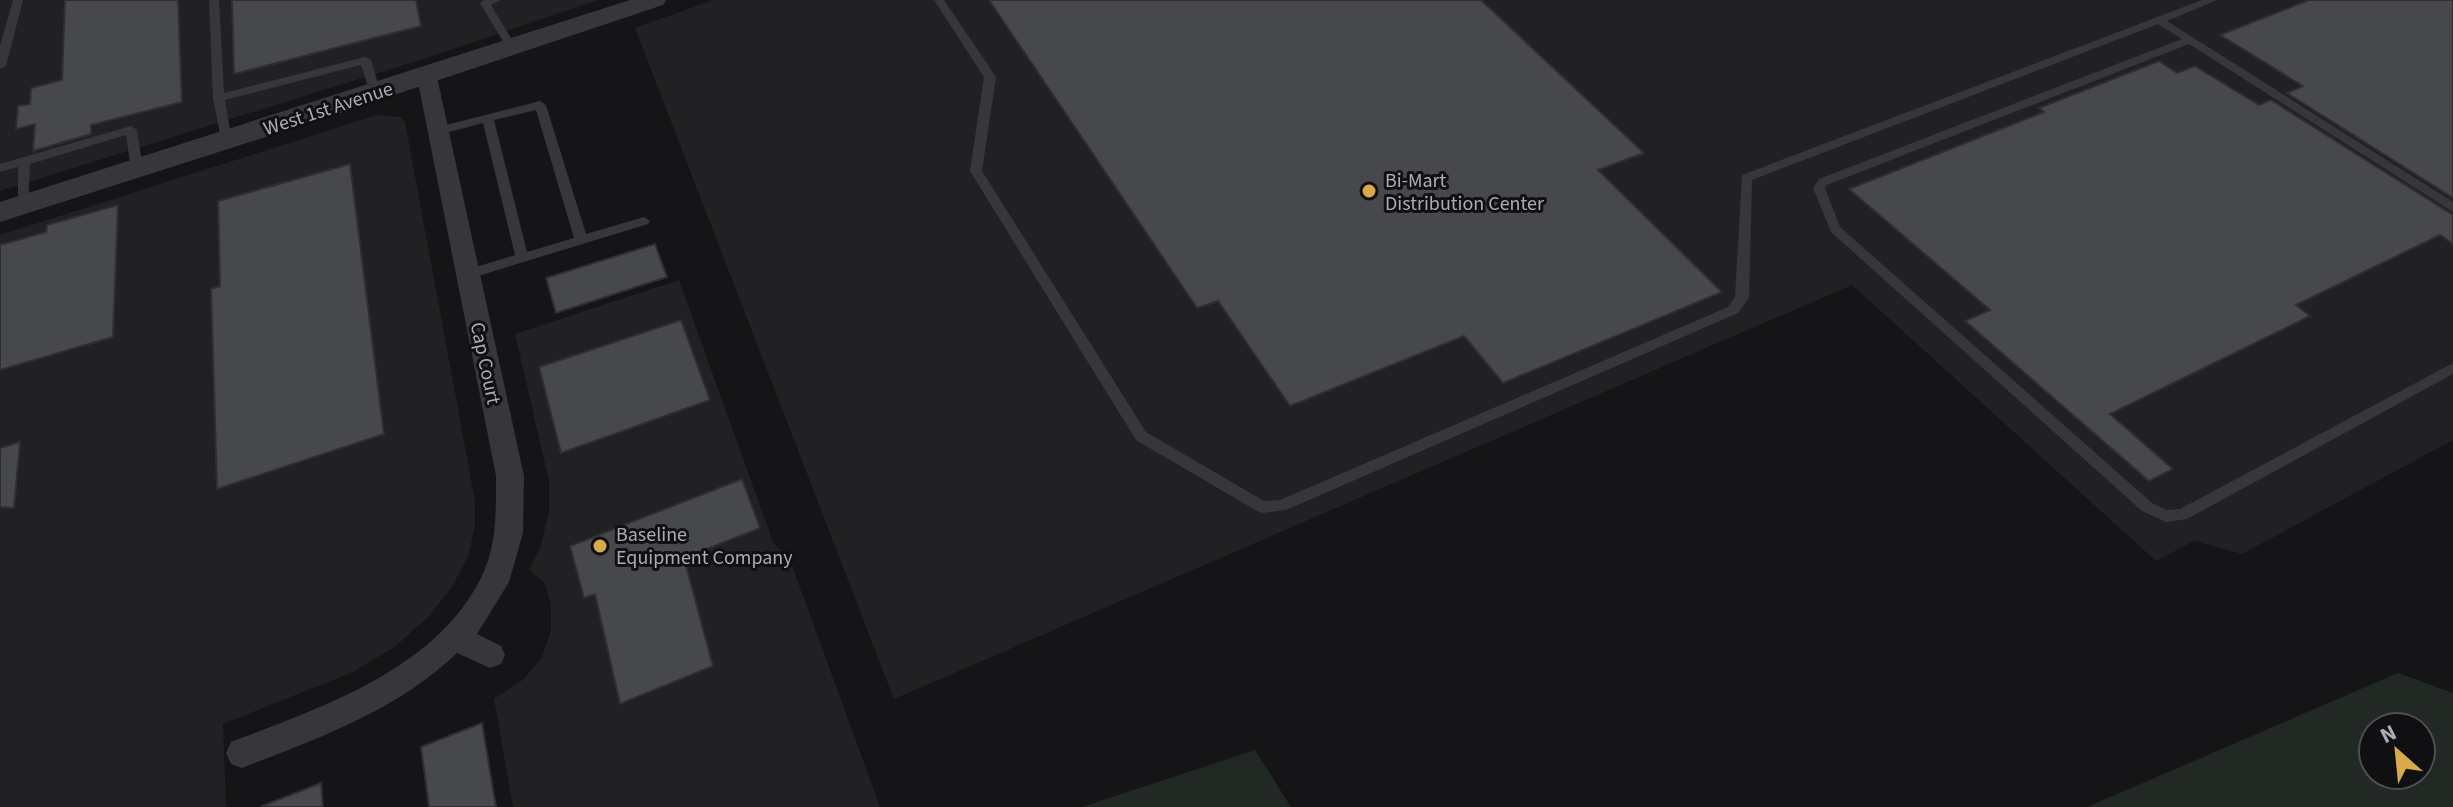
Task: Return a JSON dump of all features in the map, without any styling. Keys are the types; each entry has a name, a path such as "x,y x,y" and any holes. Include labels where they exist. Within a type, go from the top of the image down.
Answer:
{"street":[{"name":"West 1st Avenue","path":"12,208 427,77 654,0"},
{"name":"Cap Court","path":"242,753 322,724 420,670 456,638 485,599 499,567 512,516 510,476 427,77"},
{"path":"456,638 490,655"}],"lane":[{"path":"0,66 18,0"},
{"path":"214,0 219,98 226,141"},
{"path":"939,0 990,77 976,171 1141,436 1262,507 1281,506 1733,310 1742,298 1746,178 2162,22 2212,0"},
{"path":"488,1 512,48"},
{"path":"2162,22 2453,208"},
{"path":"2190,40 1823,182 1819,188 1835,229 2147,507 2166,516 2182,515 2453,368"},
{"path":"219,98 365,60 375,93"},
{"path":"438,131 540,105 581,240"},
{"path":"488,118 522,258"},
{"path":"0,168 131,130 137,169"},
{"path":"12,208 24,162"},
{"path":"468,274 644,221"}],"shaded area":[{"path":"0,0 598,0 423,59 0,191"},
{"path":"713,0 2453,0 2453,440 2242,554 2194,541 2156,561 1852,285 894,699 635,28"},
{"path":"377,115 400,117 405,122 475,501 475,526 468,556 452,587 428,617 396,646 353,672 223,724 226,807 0,807 0,235"},
{"path":"679,280 773,542 790,560 880,807 513,807 494,699 524,679 542,657 551,630 551,605 545,583 529,570 541,545 549,512 549,481 515,334"},
{"path":"2398,673 2453,693 2453,807 2087,807"},
{"path":"1255,750 1291,807 1082,807"}],"building":[{"path":"65,0 178,0 182,102 91,125 91,134 33,151 35,124 16,129 18,106 30,104 31,88 62,80"},
{"path":"232,0 416,0 421,26 234,74"},
{"name":"Bi-Mart Distribution Center","path":"989,0 1481,0 1644,153 1598,170 1722,292 1503,383 1464,336 1290,406 1218,301 1197,308"},
{"path":"2309,0 2453,0 2453,198 2287,93 2303,86 2220,35"},
{"path":"2159,61 2177,73 2195,66 2259,105 2271,100 2453,215 2453,244 2440,235 2296,305 2310,316 2110,414 2173,469 2149,481 1965,321 1990,310 1849,189 2044,112 2039,108"},
{"path":"350,164 384,434 217,489 211,289 220,286 218,201"},
{"path":"118,205 113,337 0,370 0,245 46,232 47,225"},
{"path":"655,244 667,277 556,313 546,278"},
{"path":"681,320 710,400 561,453 539,367"},
{"path":"20,442 14,508 0,507 0,448"},
{"path":"742,479 760,528 684,558 713,666 620,704 595,594 584,598 570,546"},
{"path":"482,723 496,807 429,807 421,747"},
{"path":"321,783 323,807 262,807 262,806"}],"place":[{"name":"Bi-Mart Distribution Center","path":"1369,191"},
{"name":"Baseline Equipment Company","path":"600,546"}]}
